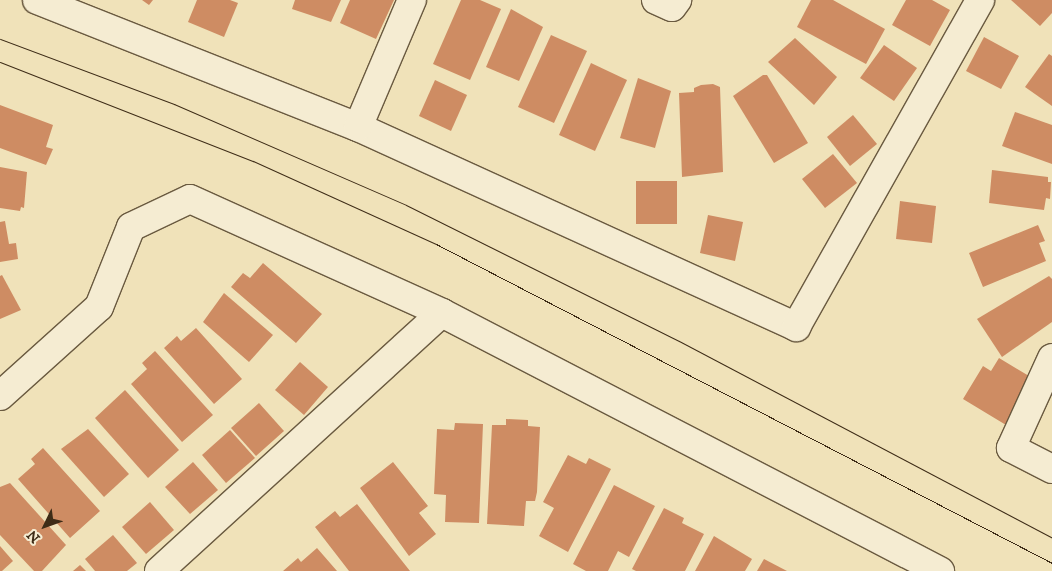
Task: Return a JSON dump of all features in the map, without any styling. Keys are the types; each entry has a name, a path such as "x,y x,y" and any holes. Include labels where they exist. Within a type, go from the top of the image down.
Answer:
{"street":[{"path":"37,0 358,127 796,327 980,0"},
{"path":"358,127 412,0"},
{"path":"656,0 672,7 676,0"},
{"path":"0,396 99,307 131,227 190,199 442,313 940,571"},
{"path":"159,571 442,313"},
{"path":"1052,358 1011,448 1052,469"}],"building":[{"path":"142,0 153,0 149,5"},
{"path":"197,0 230,0 238,3 224,37 188,22"},
{"path":"295,0 341,0 331,22 292,9"},
{"path":"350,0 394,0 376,39 340,23"},
{"path":"461,0 480,0 501,9 470,80 433,64"},
{"path":"811,0 833,0 885,29 866,64 797,27"},
{"path":"906,0 932,0 950,10 930,46 892,25"},
{"path":"1011,0 1052,0 1052,13 1040,26"},
{"path":"511,9 543,27 519,81 486,67"},
{"path":"551,35 587,51 554,123 518,107"},
{"path":"984,37 1019,56 1001,89 966,71"},
{"path":"795,38 837,77 814,105 768,62"},
{"path":"884,45 917,68 894,101 860,78"},
{"path":"1049,54 1052,56 1052,106 1025,87"},
{"path":"591,63 627,80 595,151 559,135"},
{"path":"763,75 767,75 808,143 774,163 733,96"},
{"path":"638,78 671,91 655,148 620,138"},
{"path":"435,80 467,95 451,131 419,116"},
{"path":"713,84 720,87 723,172 682,177 679,93 694,92 694,88 701,85"},
{"path":"0,105 53,125 46,147 53,149 46,165 0,148"},
{"path":"1015,112 1052,125 1052,164 1002,146"},
{"path":"853,115 877,144 850,166 827,137"},
{"path":"833,154 857,183 825,208 802,179"},
{"path":"0,167 27,172 24,208 21,207 20,211 0,208"},
{"path":"992,170 1048,177 1048,182 1051,182 1050,199 1046,198 1044,210 989,203"},
{"path":"636,181 677,181 677,224 636,224"},
{"path":"900,201 936,206 932,243 896,239"},
{"path":"708,215 743,222 735,261 700,253"},
{"path":"5,221 9,244 16,243 18,259 0,262 0,222"},
{"path":"1038,225 1045,241 1039,243 1046,261 983,287 969,253"},
{"path":"263,263 322,314 296,343 231,287 243,273 250,278"},
{"path":"2,275 21,310 0,319 0,276"},
{"path":"1049,276 1052,279 1052,322 1002,357 977,319"},
{"path":"224,293 273,335 249,362 203,322"},
{"path":"196,328 242,379 214,404 164,348 177,336 181,341"},
{"path":"155,351 213,415 182,442 131,384 147,369 142,363"},
{"path":"999,358 1034,379 1006,425 963,399 983,366 991,371"},
{"path":"300,362 328,387 304,415 275,390"},
{"path":"125,390 179,450 148,478 95,418"},
{"path":"259,403 284,431 256,456 231,428"},
{"path":"506,419 528,420 528,426 540,427 537,492 535,501 526,501 524,526 487,524 492,425 506,425"},
{"path":"455,423 483,424 479,523 445,522 446,495 434,494 437,429 454,430"},
{"path":"88,429 129,474 104,497 61,449"},
{"path":"230,430 255,458 226,483 202,455"},
{"path":"43,448 100,511 70,538 18,479 35,464 31,459"},
{"path":"568,455 586,464 589,458 611,469 568,552 539,536 554,508 543,502"},
{"path":"193,462 218,490 190,514 165,487"},
{"path":"393,462 428,506 419,513 436,534 409,556 360,488"},
{"path":"10,483 66,545 42,571 34,571 0,535 0,487"},
{"path":"614,485 655,506 629,557 618,551 608,571 586,571 573,564"},
{"path":"150,502 174,530 146,554 122,527"},
{"path":"357,504 410,571 349,571 315,527 335,511 340,517"},
{"path":"664,508 684,518 682,523 704,534 685,571 636,571 632,569"},
{"path":"113,535 137,563 127,571 95,571 85,559"},
{"path":"714,536 752,559 745,571 695,571"},
{"path":"0,546 13,561 2,571 0,571"},
{"path":"317,548 337,571 283,571 298,558 301,562"},
{"path":"764,559 787,571 757,571"},
{"path":"80,565 86,571 73,571"}],"tram line":[{"path":"0,39 174,104 406,205 679,341 1052,538"},
{"path":"0,62 253,161 436,244 1052,563"}]}
